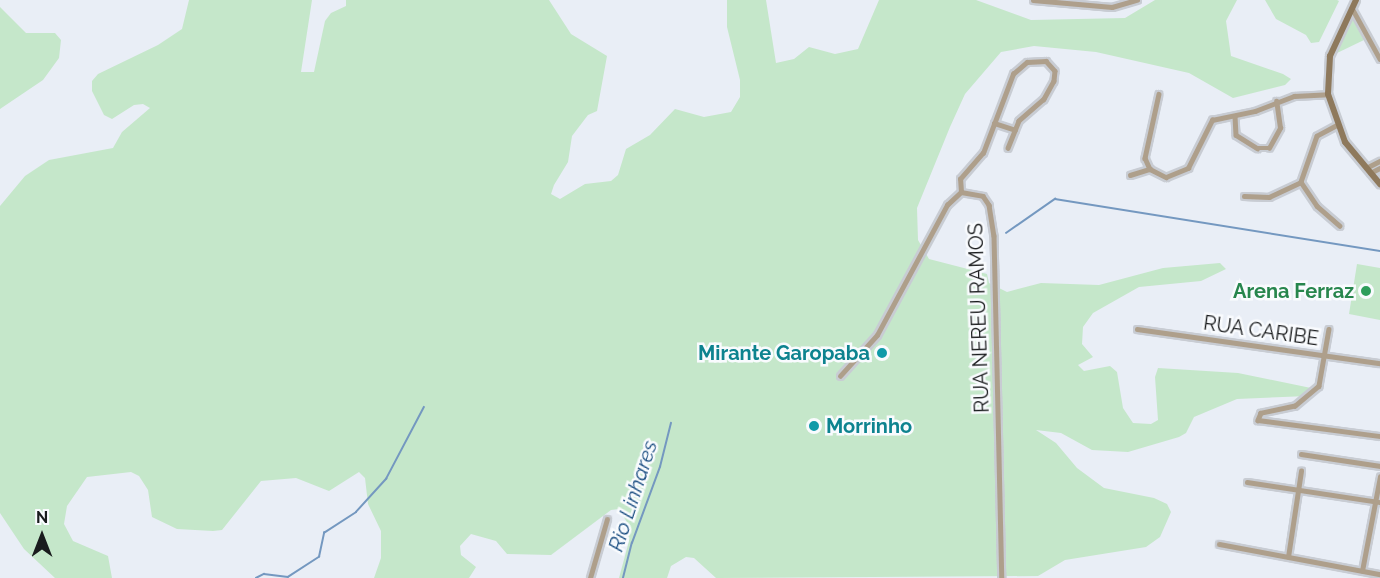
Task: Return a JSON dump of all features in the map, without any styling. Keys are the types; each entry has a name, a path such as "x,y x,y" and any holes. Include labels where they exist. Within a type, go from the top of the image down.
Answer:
{"main road":[{"path":"1356,0 1330,56 1328,94 1336,126 1380,184"}],"street":[{"path":"1034,0 1112,7 1124,7 1137,0"},
{"path":"1352,8 1380,59"},
{"path":"961,192 960,179 983,153 1013,74 1027,63 1046,61 1055,70 1054,81 1044,99 1025,113 1008,148"},
{"path":"1159,94 1145,158 1150,169 1166,177 1183,172 1208,123 1304,94 1328,94"},
{"path":"1235,116 1236,135 1257,148 1269,148 1280,128 1276,101"},
{"path":"994,123 1015,130"},
{"path":"1244,196 1269,197 1301,182 1317,136 1336,126"},
{"path":"1368,171 1380,161"},
{"path":"1368,171 1380,168"},
{"path":"1130,175 1150,169"},
{"path":"1301,182 1312,200 1340,226"},
{"name":"RUA NEREU RAMOS","path":"840,376 872,342 947,205 961,192 978,194 987,200 994,236 1002,578"},
{"name":"RUA CARIBE","path":"1137,329 1380,363"},
{"path":"1329,329 1316,390 1290,409 1261,413 1258,417 1261,423 1380,436"},
{"path":"1301,454 1380,466"},
{"path":"1288,557 1301,471"},
{"path":"1362,571 1380,477"},
{"path":"1247,482 1377,501"},
{"path":"590,578 607,519"},
{"path":"1219,544 1380,574"}],"green space":[{"path":"189,0 312,0 301,72 314,72 325,21 331,13 346,6 346,0 549,0 571,34 607,56 597,111 588,115 572,136 568,162 551,194 560,199 585,184 611,181 618,175 626,149 650,135 675,109 704,117 731,112 740,97 740,80 727,27 727,0 766,0 776,63 794,59 809,47 835,54 858,49 879,0 976,0 1031,20 1125,18 1155,0 1237,0 1226,21 1231,56 1283,74 1291,79 1285,85 1233,98 1189,73 1096,52 1034,46 1001,52 965,94 950,127 917,208 918,240 929,259 987,274 989,283 1007,292 1041,283 1099,285 1163,268 1220,263 1226,269 1201,281 1139,287 1093,313 1083,327 1082,344 1093,357 1078,365 1084,371 1110,366 1117,372 1123,408 1133,423 1151,424 1158,420 1155,377 1158,368 1238,373 1311,388 1308,396 1237,399 1194,417 1186,433 1179,437 1128,452 1092,450 1061,433 1036,430 1056,443 1077,468 1104,488 1154,498 1167,504 1171,512 1160,537 1146,547 1065,560 1038,576 716,578 694,558 686,557 671,566 667,578 619,578 629,541 628,524 619,509 611,510 551,555 507,554 496,541 471,534 460,546 461,555 476,567 469,578 374,578 381,558 381,531 368,504 365,478 359,472 329,491 296,478 261,481 222,530 213,531 177,529 152,517 148,490 139,476 131,472 87,477 67,506 64,524 73,541 108,556 112,578 55,578 24,549 0,513 0,206 25,176 49,160 113,148 122,132 150,108 143,104 134,105 112,119 104,115 92,91 92,81 98,74 158,45 182,29"},
{"path":"1265,0 1339,1 1319,42 1311,43 1306,35 1276,19"},
{"path":"0,7 26,33 55,33 61,40 59,58 43,80 0,109"},
{"path":"1351,16 1364,40 1335,54 1337,46"},
{"name":"Arena Ferraz","path":"1357,264 1380,268 1380,320 1349,314"}],"waterway":[{"path":"1006,233 1055,199 1380,251"},
{"path":"256,578 264,574 288,577 319,557 324,533 356,512 386,479 424,407"},
{"name":"Rio Linhares","path":"623,578 632,543 660,467 671,423"}],"place":[{"name":"Arena Ferraz","path":"1366,291"},
{"name":"Mirante Garopaba","path":"882,353"},
{"name":"Morrinho","path":"814,426"}]}
